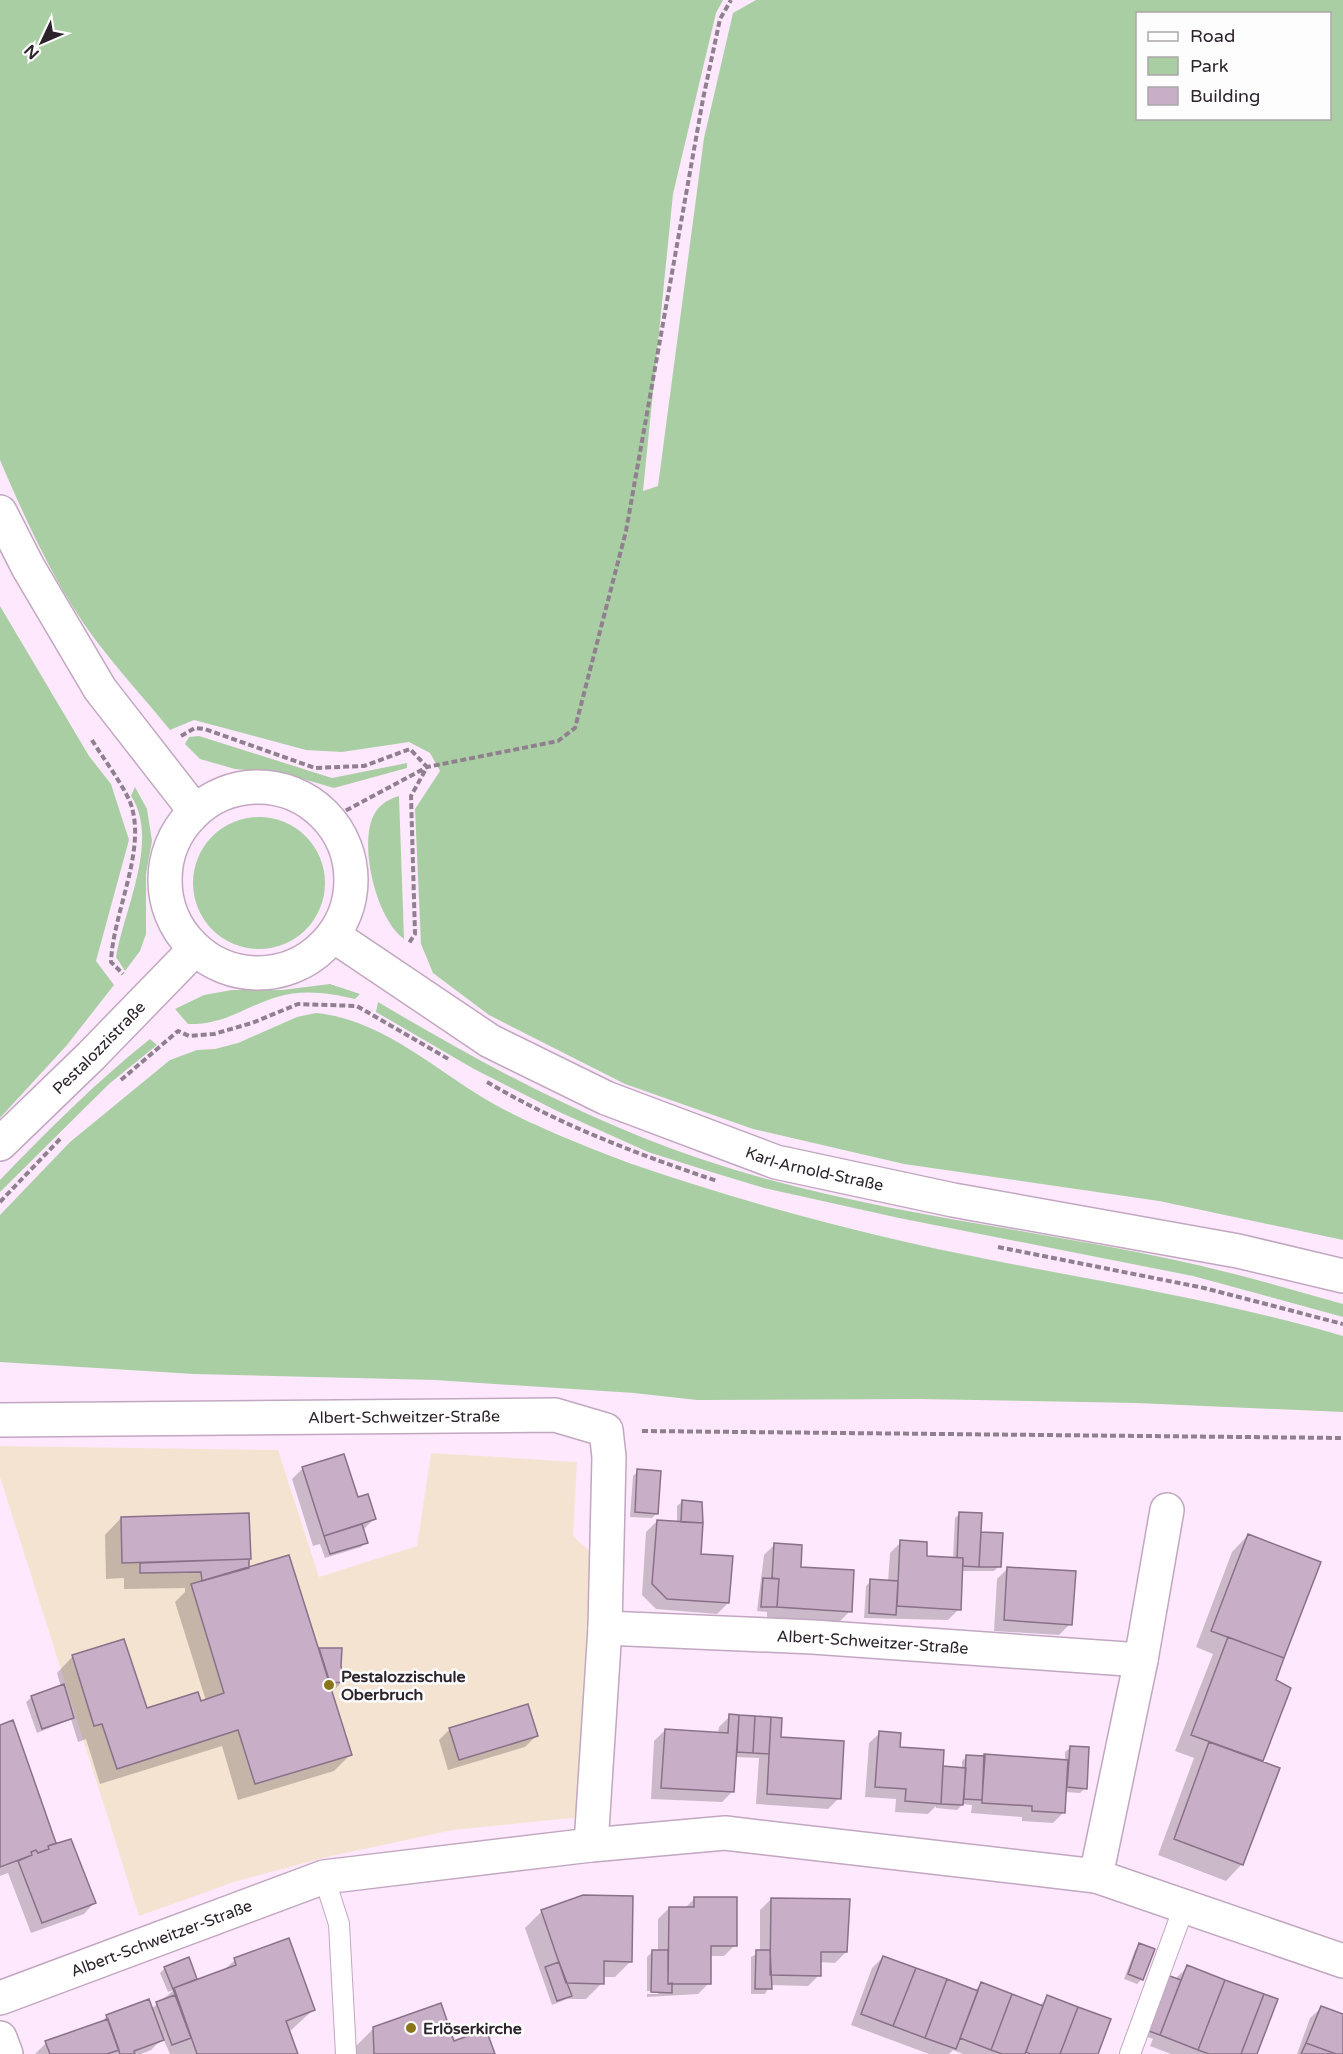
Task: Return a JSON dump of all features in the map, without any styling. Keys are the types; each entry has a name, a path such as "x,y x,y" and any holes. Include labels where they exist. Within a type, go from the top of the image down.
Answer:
{"street":[{"path":"0,512 28,567 100,689 195,811"},
{"path":"245,787 266,787 287,791 310,802 330,819 345,843 352,872 348,905 334,936 321,950 301,964 279,972 256,974 234,971 213,962 195,949 179,930 169,908 165,887 165,866 172,843 181,826 195,811 218,795 245,787"},
{"name":"Karl-Arnold-Straße","path":"334,936 490,1041 606,1098 777,1162 953,1200 1238,1251 1343,1276"},
{"name":"Pestalozzistraße","path":"0,1144 195,949"},
{"name":"Albert-Schweitzer-Straße","path":"0,1420 555,1415 606,1430"},
{"path":"591,1845 605,1628 609,1457 606,1430"},
{"path":"1096,1876 1141,1660 1167,1510"},
{"name":"Albert-Schweitzer-Straße","path":"605,1628 813,1637 1141,1660"},
{"name":"Albert-Schweitzer-Straße","path":"0,1998 324,1877 591,1845 725,1833 1096,1876 1343,1961"},
{"path":"0,2038 6,2054"}],"lane":[{"path":"324,1877 339,1924 346,2054"},
{"path":"1130,2054 1184,1906"}],"path":[{"path":"330,819 427,767 558,741 575,728 626,531 703,99 720,18 731,0"},
{"path":"427,767 410,749 364,766 315,768 205,729 195,728 186,733 120,785 132,805 135,849 112,941 111,962 178,1031 189,1036 214,1034 252,1023 298,1004 363,1008 455,1063"},
{"path":"363,1008 415,934 411,796 427,767"},
{"path":"117,1083 178,1031"},
{"path":"486,1081 565,1124 636,1153 723,1183"},
{"path":"0,1202 61,1138"},
{"path":"996,1247 1204,1288 1343,1324"},
{"path":"606,1430 1343,1438"}],"shaded area":[{"name":"Pestalozzischule Oberbruch","path":"0,1446 278,1450 319,1577 417,1546 431,1453 577,1462 573,1536 600,1561 581,1817 453,1830 327,1857 234,1882 139,1916 0,1477"}],"green space":[{"path":"0,0 723,0 716,13 673,194 643,491 658,486 704,138 733,13 756,0 1343,0 1343,1240 1159,1201 904,1164 753,1129 625,1084 489,1015 433,973 421,944 415,809 440,771 430,753 409,742 342,752 306,750 194,720 170,730 103,650 80,618 42,552 0,460"},
{"path":"0,606 89,756 111,784 129,840 96,961 114,985 67,1045 0,1118"},
{"path":"199,736 332,778 407,763 407,768 334,788 286,774 235,769 200,759 185,744 189,737"},
{"path":"135,787 147,809 152,841 146,874 146,934 140,951 125,971 116,957 141,853 142,833 139,813 131,796"},
{"path":"399,796 404,939 394,930 379,901 373,884 368,848 369,832 376,810 390,799"},
{"path":"259,817 284,822 305,837 320,858 325,883 320,908 305,929 284,944 259,949 234,944 213,929 198,908 193,883 198,858 213,837 234,822"},
{"path":"330,984 360,994 355,999 336,995 296,993 265,1001 224,1019 201,1024 188,1024 175,1009 204,995 232,990 282,990"},
{"path":"378,1002 463,1051 549,1096 683,1153 784,1184 839,1197 1119,1249 1217,1270 1343,1304 1343,1317 1193,1276 899,1218 764,1188 648,1152 557,1111 474,1069 376,1012"},
{"path":"316,1013 367,1026 413,1052 480,1096 565,1138 629,1163 697,1185 871,1234 1235,1308 1343,1336 1343,1412 1136,1403 920,1399 697,1400 634,1393 435,1380 194,1374 0,1362 0,1215 70,1142 170,1060 197,1050 215,1049 238,1043 297,1017"},
{"path":"150,1039 157,1045 109,1084 0,1192 0,1180 18,1161 91,1089"}],"building":[{"path":"344,1454 358,1497 368,1494 376,1519 324,1536 302,1467"},
{"path":"637,1469 661,1471 658,1514 635,1512"},
{"path":"682,1500 702,1502 703,1523 681,1522"},
{"path":"959,1512 982,1513 979,1567 963,1566 963,1558 957,1558"},
{"path":"249,1513 251,1559 122,1563 121,1517"},
{"path":"657,1520 703,1523 701,1554 733,1556 729,1603 667,1599 652,1584"},
{"path":"362,1524 368,1543 330,1554 324,1536"},
{"path":"981,1532 1003,1533 1001,1567 979,1567"},
{"path":"1248,1534 1321,1562 1284,1658 1211,1631"},
{"path":"900,1540 927,1542 927,1556 963,1558 961,1610 897,1606"},
{"path":"774,1543 802,1545 801,1567 854,1570 852,1612 777,1607 779,1579 772,1578"},
{"path":"289,1555 352,1755 255,1784 238,1730 117,1769 102,1724 94,1726 72,1655 124,1639 147,1708 198,1692 201,1701 224,1693 191,1584"},
{"path":"249,1559 249,1568 202,1581 201,1572 140,1573 140,1563"},
{"path":"1007,1567 1076,1571 1072,1625 1004,1620"},
{"path":"763,1578 779,1579 777,1607 761,1607"},
{"path":"870,1579 898,1581 896,1615 869,1613"},
{"path":"1228,1637 1284,1658 1276,1680 1291,1688 1263,1761 1191,1735"},
{"path":"319,1648 342,1648 341,1666 344,1682 330,1683"},
{"path":"64,1684 74,1718 42,1729 31,1696"},
{"path":"528,1704 538,1736 459,1760 449,1728"},
{"path":"729,1714 739,1715 734,1792 661,1788 665,1729 728,1733"},
{"path":"739,1715 755,1716 753,1753 737,1752"},
{"path":"755,1716 771,1717 769,1754 753,1753"},
{"path":"771,1717 782,1718 781,1737 844,1741 841,1799 767,1794"},
{"path":"13,1720 56,1843 48,1846 49,1849 38,1853 36,1850 31,1852 32,1855 0,1867 0,1725"},
{"path":"879,1731 901,1733 900,1747 944,1750 941,1804 905,1801 906,1789 875,1787"},
{"path":"1209,1742 1280,1768 1243,1865 1174,1839"},
{"path":"1070,1746 1089,1747 1087,1789 1067,1787"},
{"path":"984,1754 1068,1760 1065,1813 1032,1811 1032,1806 982,1803"},
{"path":"966,1755 985,1756 982,1800 964,1799"},
{"path":"943,1766 966,1768 963,1805 941,1804"},
{"path":"71,1839 96,1903 42,1923 18,1861 32,1855 31,1852 36,1850 38,1853 49,1849 48,1846"},
{"path":"583,1895 633,1896 632,1962 604,1961 604,1984 566,1983 541,1910"},
{"path":"694,1897 737,1897 737,1946 711,1946 711,1984 668,1984 669,1907 694,1907"},
{"path":"771,1898 850,1899 847,1952 821,1952 821,1976 770,1975"},
{"path":"289,1938 315,2010 286,2021 298,2054 197,2054 174,1988 236,1965 234,1958"},
{"path":"1139,1943 1155,1949 1143,1980 1128,1974"},
{"path":"652,1950 668,1950 668,1984 672,1983 672,1993 651,1992"},
{"path":"756,1950 770,1950 772,1989 755,1989"},
{"path":"883,1956 916,1968 893,2026 861,2014"},
{"path":"189,1957 197,1979 174,1988 175,1994 164,1967"},
{"path":"559,1962 572,1996 557,2001 545,1967"},
{"path":"1187,1965 1225,1980 1198,2050 1160,2035"},
{"path":"916,1968 947,1979 925,2038 893,2026"},
{"path":"1167,1975 1181,1980 1160,2035 1146,2030"},
{"path":"947,1979 978,1991 956,2049 925,2038"},
{"path":"1225,1980 1264,1994 1241,2054 1209,2054 1198,2050"},
{"path":"981,1982 1012,1994 991,2050 960,2038"},
{"path":"1012,1994 1043,2006 1025,2054 1002,2054 991,2050"},
{"path":"1264,1994 1278,1999 1257,2054 1241,2054"},
{"path":"175,1995 191,2038 172,2045 156,2002"},
{"path":"1047,1995 1078,2007 1060,2054 1030,2054 1026,2052"},
{"path":"149,1999 164,2040 134,2051 135,2054 120,2054 106,2015"},
{"name":"Erlöserkirche","path":"441,2003 454,2041 486,2029 495,2054 374,2054 373,2027"},
{"path":"1321,2006 1343,2014 1343,2054 1336,2054 1306,2043"},
{"path":"1078,2007 1111,2019 1098,2054 1060,2054"},
{"path":"108,2019 119,2050 107,2054 50,2054 45,2041"},
{"path":"1306,2043 1336,2054 1301,2054"}],"place":[{"name":"Pestalozzischule Oberbruch","path":"329,1685"},
{"name":"Erlöserkirche","path":"411,2028"}]}
